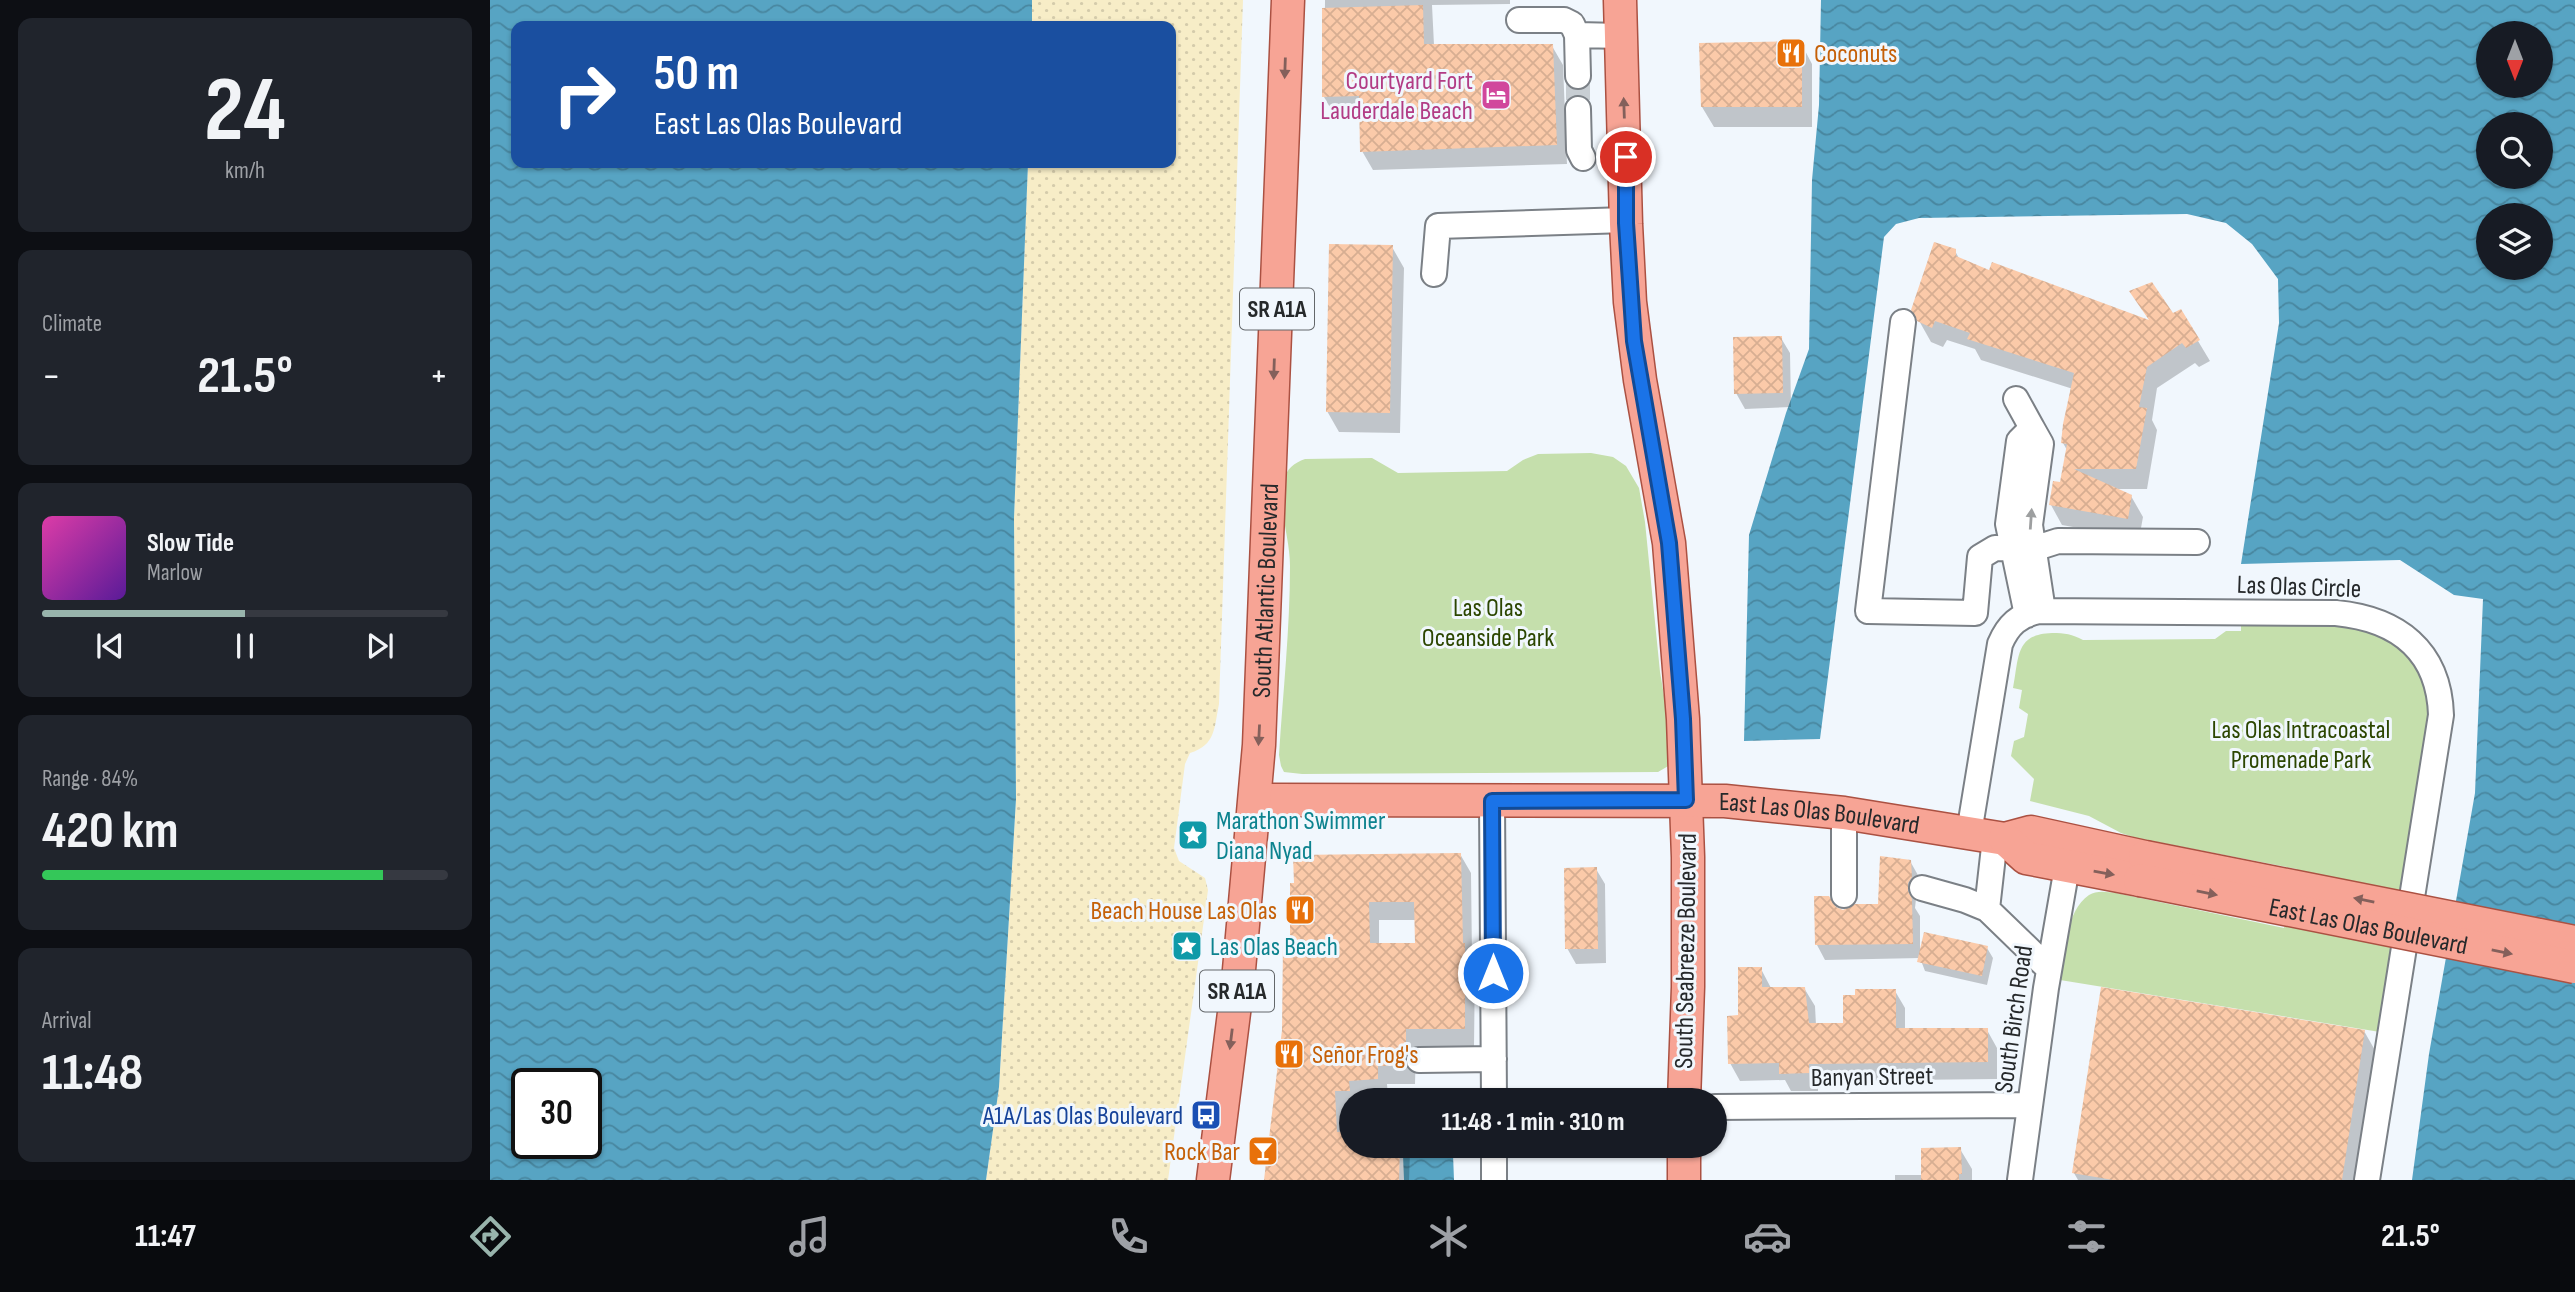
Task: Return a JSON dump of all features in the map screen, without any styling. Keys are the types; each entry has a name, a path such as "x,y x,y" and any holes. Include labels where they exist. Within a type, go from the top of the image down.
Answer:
{"main road":[{"name":"South Atlantic Boulevard","path":"1213,1180 1238,981 1255,800 1266,592 1288,0"},
{"name":"South Seabreeze Boulevard","path":"1620,0 1626,220 1635,348 1673,576 1686,800 1688,987 1684,1088"},
{"name":"East Las Olas Boulevard","path":"1255,800 1725,801 1844,813 1990,836 2031,832 2143,868 2575,967"},
{"name":"East Las Olas Boulevard","path":"1990,836 2026,858 2067,867 2143,868 2575,942"},
{"path":"1684,1158 1684,1180"}],"street":[{"path":"1519,20 1564,19 1572,24 1577,35 1578,76"},
{"path":"1577,35 1621,36"},
{"path":"1578,109 1579,150 1583,158"},
{"path":"1434,274 1438,226 1626,220"},
{"path":"1903,322 1868,611 1975,613 1984,615 2005,633"},
{"path":"1987,909 1998,654 2005,633 2018,619 2035,613 2024,549 2041,444 2016,399"},
{"path":"1975,613 1980,557 1995,548 2024,549 2058,541 2197,542"},
{"name":"Las Olas Circle","path":"2035,613 2354,615 2369,617 2399,632 2422,655 2437,684 2441,700 2440,731 2397,981 2367,1180"},
{"path":"1492,801 1494,1088"},
{"path":"1844,813 1844,895"},
{"name":"South Birch Road","path":"2020,1180 2049,969 2067,867"},
{"path":"1922,888 1987,909 2049,969"},
{"path":"1419,1060 1494,1059"},
{"name":"Banyan Street","path":"1727,1107 2030,1105"},
{"path":"1494,1158 1494,1180"}],"sand":[{"path":"1032,0 1243,0 1219,704 1209,740 1199,750 1190,753 1185,764 1174,848 1179,861 1205,878 1208,890 1168,1180 986,1180 999,1087 1016,799 1014,518 1028,168 1176,168 1176,21 1032,21"}],"green space":[{"name":"Las Olas Oceanside Park","path":"1591,453 1613,457 1626,466 1639,488 1645,522 1660,672 1670,731 1670,765 1658,772 1284,772 1279,755 1288,637 1290,566 1283,492 1285,477 1291,467 1305,459 1372,458 1398,473 1507,471 1538,454"},
{"name":"Las Olas Intracoastal Promenade Park","path":"2335,621 2394,639 2411,656 2417,667 2427,700 2429,724 2380,1032 2060,980 2065,946 2075,911 2092,893 2116,893 2284,928 2297,869 2136,838 2089,816 2030,801 2034,779 2011,756 2014,741 2024,737 2028,714 2019,708 2022,690 2013,688 2018,658 2025,643 2040,634 2052,633 2068,634 2083,640 2215,639 2226,631 2241,631 2241,623"}],"water":[{"path":"490,0 1032,0 1032,21 511,21 511,168 1028,168 1014,518 1016,799 999,1087 986,1180 490,1180"},
{"path":"1821,0 2575,0 2575,1180 2412,1180 2429,1054 2475,793 2483,599 2454,595 2400,560 2241,564 2279,323 2278,279 2252,244 2226,223 2187,214 1919,218 1896,224 1884,237 1820,739 1744,741 1749,535 1786,413 1809,349 1812,180 1819,105"},
{"path":"1403,1158 1453,1158 1454,1180 1404,1180"}],"building":[{"path":"1423,5 1424,44 1553,44 1557,145 1360,152 1359,96 1322,97 1322,8"},
{"path":"1802,41 1802,107 1701,107 1699,43"},
{"path":"1934,242 1956,249 1956,256 1989,270 1992,262 2149,320 2129,291 2152,282 2173,313 2181,309 2200,340 2186,348 2182,343 2147,367 2139,407 2147,408 2136,469 2074,469 2132,495 2128,519 2049,505 2053,481 2060,482 2067,444 2061,443 2063,424 2074,373 1967,339 1970,333 1935,321 1932,328 1917,321 1911,310"},
{"path":"1329,244 1393,245 1390,413 1326,412"},
{"path":"1782,336 1783,393 1734,394 1733,337"},
{"path":"1461,853 1465,1029 1406,1029 1406,1066 1378,1066 1378,1079 1349,1081 1350,1088 1339,1088 1339,1091 1335,1091 1339,1158 1400,1158 1399,1180 1264,1180 1282,1030 1283,943 1290,943 1290,883 1294,883 1293,855","holes":["1369,902 1414,902 1415,943 1370,943"]},
{"path":"1880,856 1911,860 1912,877 1908,883 1908,891 1912,899 1913,944 1815,945 1814,896 1829,896 1836,907 1843,910 1855,904 1878,904"},
{"path":"1597,867 1598,949 1565,949 1564,868"},
{"path":"1924,932 1988,946 1982,976 1917,962"},
{"path":"1738,967 1762,967 1762,987 1805,987 1809,1023 1843,1023 1843,995 1855,995 1855,989 1896,989 1896,1028 1988,1028 1988,1062 1809,1064 1809,1073 1779,1074 1779,1063 1728,1064 1727,1016 1738,1015"},
{"path":"2101,987 2365,1030 2342,1180 2113,1180 2072,1173"},
{"path":"1961,1147 1962,1174 1959,1174 1959,1180 1921,1180 1921,1148"}],"tunnel":[{"path":"1578,76 1578,109"}],"place":[{"name":"Coconuts","path":"1791,53"},
{"name":"Courtyard Fort Lauderdale Beach","path":"1496,95"},
{"name":"Marathon Swimmer Diana Nyad","path":"1193,835"},
{"name":"Beach House Las Olas","path":"1300,910"},
{"name":"Las Olas Beach","path":"1187,946"},
{"name":"Señor Frog's","path":"1289,1054"},
{"name":"A1A/Las Olas Boulevard","path":"1206,1115"},
{"name":"Rock Bar","path":"1263,1151"}],"route":[{"path":"1493,973 1492,801 1686,800 1673,576 1640,380 1630,302 1626,157"}]}
